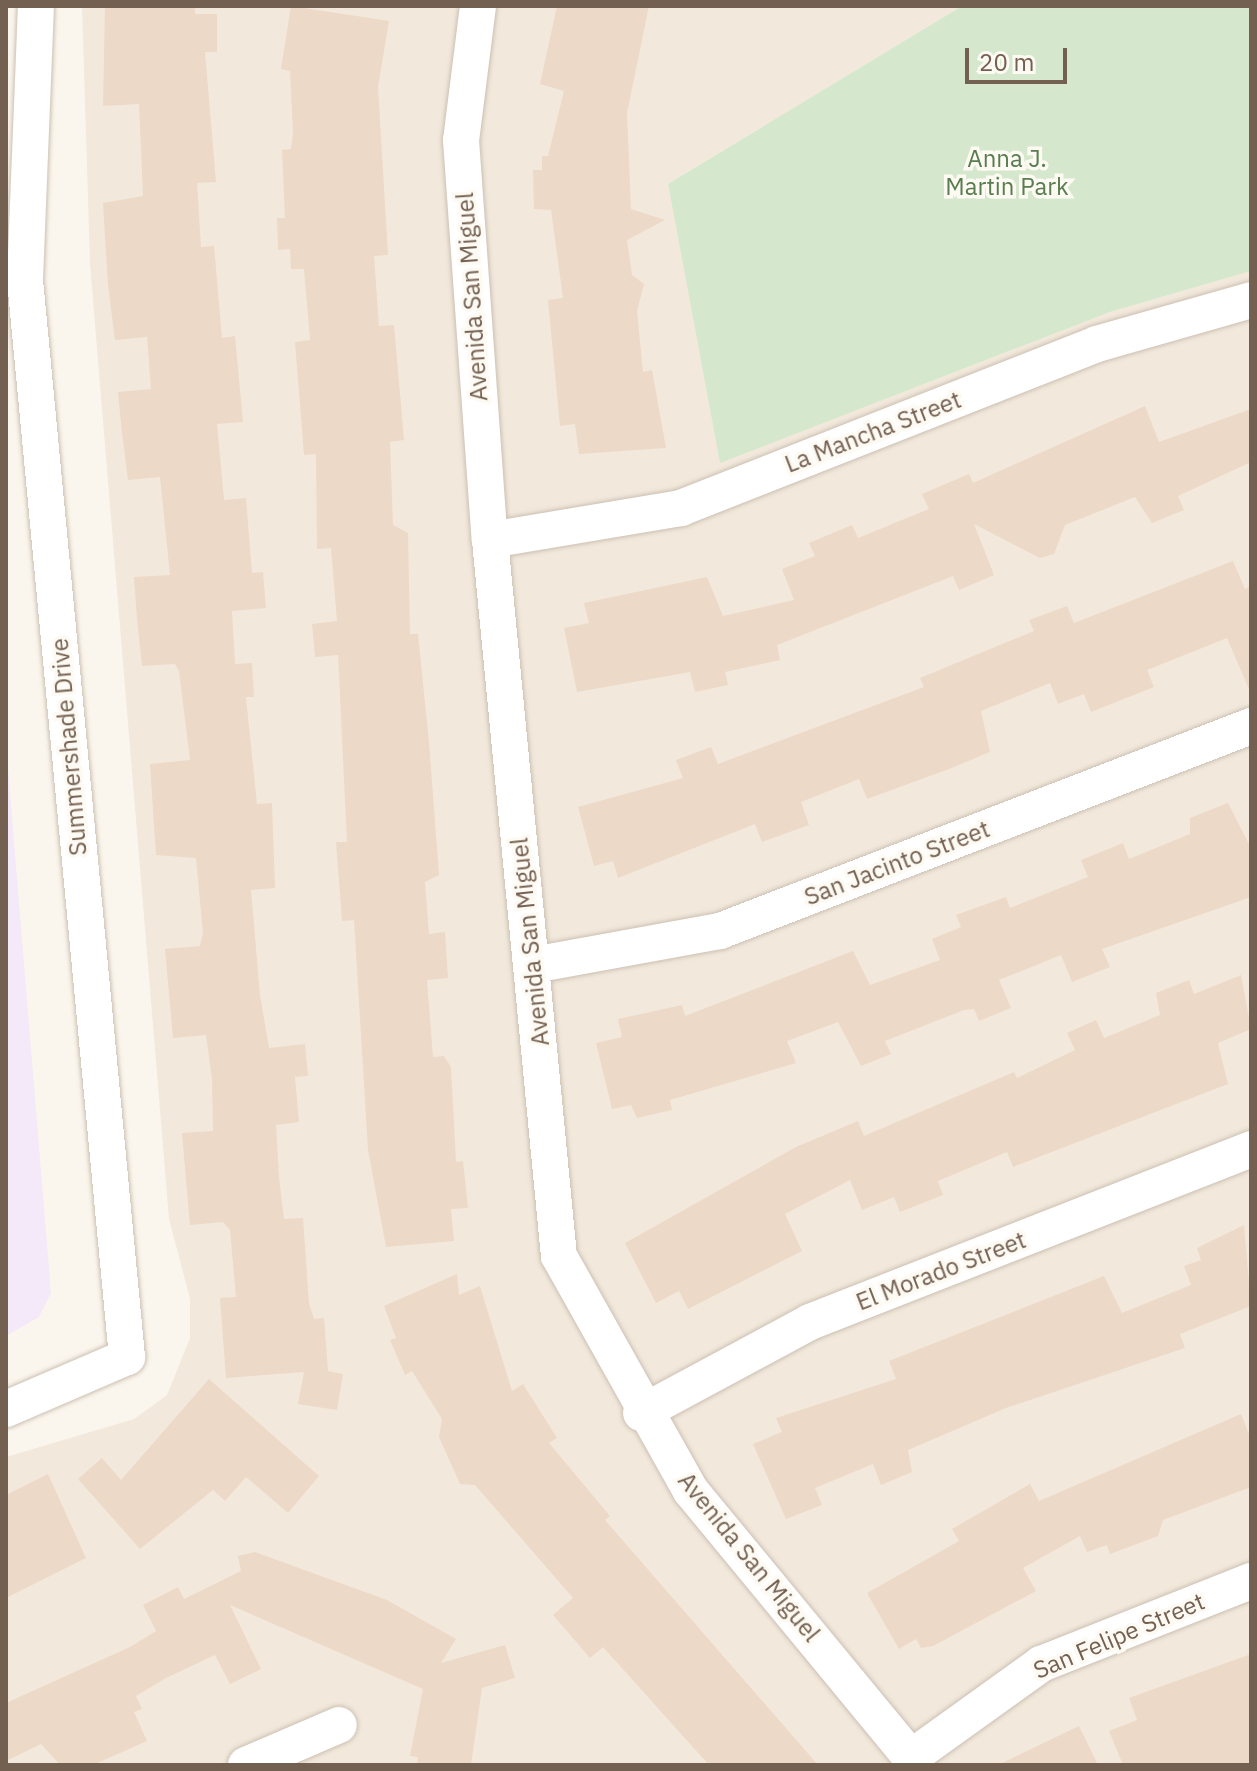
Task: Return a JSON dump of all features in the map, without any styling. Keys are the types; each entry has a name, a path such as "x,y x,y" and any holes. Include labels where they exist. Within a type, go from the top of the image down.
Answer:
{"street":[{"name":"Summershade Drive","path":"6,1409 127,1357 16,278 36,6"},
{"name":"Avenida San Miguel","path":"478,6 461,140 490,540 559,1256 641,1413 691,1491 915,1760"},
{"name":"La Mancha Street","path":"490,540 681,508 1097,344 1251,300"},
{"name":"San Jacinto Street","path":"533,965 720,931 1251,726"},
{"name":"El Morado Street","path":"641,1413 810,1322 1251,1149"},
{"name":"San Felipe Street","path":"915,1760 1041,1664 1251,1581"},
{"path":"246,1765 339,1725"}],"shaded area":[{"path":"82,6 962,6 668,184 720,462 1110,312 1251,271 1251,1765 6,1765 6,1457 134,1419 167,1395 190,1338 190,1299 169,1219 90,264"},
{"path":"6,744 51,1293 39,1317 6,1336"}],"green space":[{"name":"Anna J. Martin Park","path":"962,6 1251,6 1251,271 1110,312 720,463 668,184"}],"building":[{"path":"105,6 195,6 195,14 217,14 217,52 205,52 216,182 197,183 201,247 214,246 222,338 235,336 243,422 217,424 224,500 246,498 252,573 263,572 266,608 232,611 235,664 252,663 254,697 246,697 257,804 272,803 275,888 251,890 260,995 269,1048 305,1044 308,1076 295,1077 299,1122 276,1125 279,1177 284,1219 303,1218 309,1303 314,1319 324,1318 328,1371 343,1374 337,1410 298,1404 304,1372 226,1378 220,1298 236,1297 230,1230 223,1222 190,1225 182,1133 213,1131 212,1079 206,1035 173,1038 165,949 200,946 203,933 196,858 156,855 150,764 190,760 179,671 175,664 142,666 134,577 170,575 160,477 128,480 122,433 118,392 151,389 147,337 115,340 108,285 103,203 143,196 139,104 103,106"},
{"path":"291,6 389,21 378,87 388,255 374,256 379,326 394,325 404,440 390,442 393,525 408,533 410,634 418,634 429,742 439,875 425,882 429,934 445,932 448,978 427,980 433,1057 444,1056 451,1067 456,1162 463,1161 468,1208 451,1209 454,1241 386,1247 368,1150 354,920 342,921 336,842 347,842 338,655 315,657 312,624 337,621 331,548 317,549 316,454 304,455 295,342 310,340 304,269 291,269 290,249 278,250 277,218 285,218 282,150 291,149 293,134 290,71 281,69"},
{"path":"557,6 649,6 627,113 631,209 665,220 627,240 632,275 644,284 637,311 643,372 652,370 666,448 579,454 575,424 560,426 548,300 563,298 551,210 534,209 533,170 542,170 542,156 548,156 564,91 540,84"},
{"path":"1145,406 1159,442 1251,409 1251,462 1178,496 1184,510 1152,523 1135,497 1065,525 1054,554 1040,558 974,524 994,575 959,590 953,576 777,645 780,660 725,672 728,685 695,692 690,672 577,692 564,628 589,623 584,603 707,577 723,616 794,600 782,569 815,556 809,543 852,525 858,538 929,509 922,494 969,474 973,483"},
{"path":"1233,561 1245,589 1251,586 1251,694 1227,638 1147,670 1154,687 1091,712 1084,694 1058,704 1050,683 981,711 990,752 949,769 867,799 859,779 801,802 809,825 762,842 755,824 618,878 613,861 594,866 578,807 683,778 676,760 711,747 718,764 924,687 920,678 1034,631 1029,620 1067,606 1074,623"},
{"path":"1228,803 1251,848 1251,897 1102,949 1110,967 1072,982 1061,955 999,980 1011,1008 979,1021 974,1009 964,1010 885,1041 891,1054 861,1066 838,1022 787,1041 796,1063 670,1100 672,1110 637,1118 631,1105 612,1109 596,1043 622,1037 618,1019 682,1005 685,1016 853,951 870,985 940,960 932,939 961,927 956,915 1006,897 1010,908 1088,877 1081,860 1123,843 1129,859 1190,834 1190,818"},
{"path":"1241,975 1251,1029 1218,1043 1228,1084 1013,1167 1007,1152 938,1181 943,1195 900,1212 894,1197 862,1210 850,1180 785,1214 802,1251 688,1309 679,1291 656,1303 625,1243 796,1147 858,1121 864,1136 1014,1072 1017,1078 1075,1050 1067,1033 1096,1020 1104,1038 1160,1015 1156,993 1189,980 1194,994"},
{"path":"1244,1225 1251,1306 1180,1334 1185,1348 1006,1408 908,1450 912,1472 881,1485 873,1464 815,1488 822,1505 786,1519 753,1444 782,1432 776,1418 896,1379 889,1361 1104,1276 1122,1313 1191,1285 1184,1266 1201,1260 1197,1248"},
{"path":"457,1274 459,1295 480,1286 512,1391 523,1384 557,1438 549,1443 610,1516 605,1520 818,1765 709,1765 603,1647 590,1658 553,1615 573,1598 475,1485 460,1484 439,1437 442,1419 412,1371 405,1375 390,1340 396,1338 384,1306"},
{"path":"209,1379 319,1476 288,1513 246,1477 225,1501 213,1490 140,1549 78,1479 102,1458 121,1480"},
{"path":"1241,1414 1251,1439 1251,1487 1163,1520 1158,1536 1110,1554 1107,1545 1087,1552 1080,1536 1023,1568 1036,1591 933,1646 921,1648 916,1639 899,1649 867,1593 959,1541 952,1529 1030,1484 1039,1501"},
{"path":"48,1474 86,1558 6,1598 6,1495"},
{"path":"255,1552 387,1600 456,1639 441,1663 505,1645 515,1678 482,1688 471,1765 417,1765 418,1757 410,1756 423,1689 230,1605 261,1669 230,1684 215,1655 166,1678 136,1696 142,1709 134,1712 147,1741 93,1765 60,1765 41,1744 6,1761 6,1703 130,1647 156,1631 143,1605 178,1587 184,1599 241,1571 238,1556"},
{"path":"1251,1654 1251,1765 1123,1765 1109,1731 1137,1720 1129,1698"},
{"path":"1079,1726 1098,1765 998,1765"}]}
